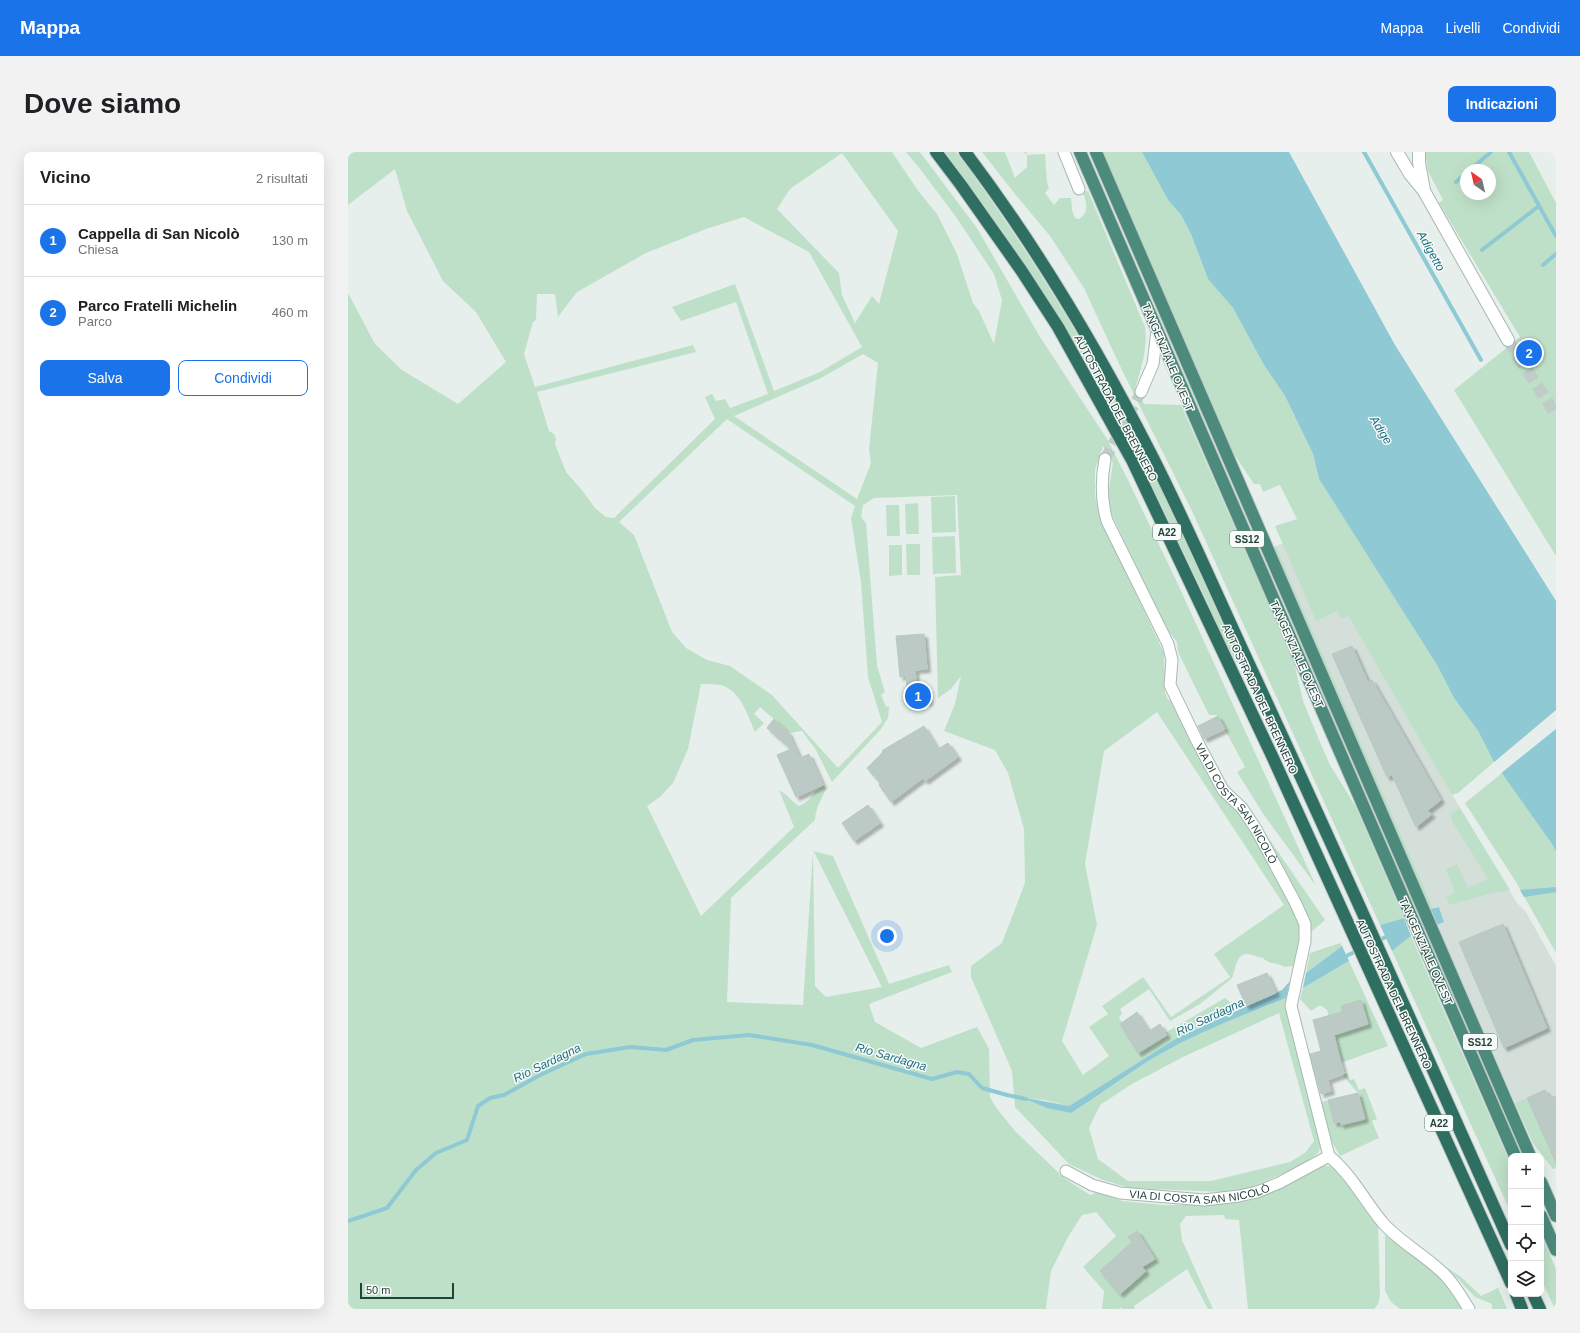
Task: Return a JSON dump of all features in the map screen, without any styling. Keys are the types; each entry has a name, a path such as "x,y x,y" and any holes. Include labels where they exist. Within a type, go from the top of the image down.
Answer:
{"highway":[{"name":"AUTOSTRADA DEL BRENNERO","path":"936,152 1021,270 1058,327 1128,454 1270,751 1508,1277"},
{"name":"AUTOSTRADA DEL BRENNERO","path":"966,152 991,186 1044,265 1101,360 1152,458 1291,755 1508,1238"},
{"name":"TANGENZIALE OVEST","path":"1080,152 1514,1153"},
{"name":"TANGENZIALE OVEST","path":"1096,152 1423,912 1529,1153"},
{"path":"1544,1189 1556,1216"},
{"path":"1544,1223 1556,1250"},
{"path":"1517,1297 1522,1309"},
{"path":"1534,1297 1540,1309"}],"street":[{"path":"1064,152 1079,189"},
{"path":"1397,152 1410,174 1424,191 1508,340"},
{"path":"1419,152 1419,163 1424,191"},
{"path":"1141,392 1153,364 1157,332"},
{"name":"VIA DI COSTA SAN NICOLÒ","path":"1066,1172 1092,1185 1120,1193 1204,1200 1239,1196 1257,1192 1279,1183 1329,1156 1291,1006 1306,937 1305,924 1301,913 1249,819 1242,808 1223,790 1170,686 1172,660 1168,644 1107,521 1103,507 1102,481 1105,459"},
{"path":"1329,1156 1352,1178 1383,1222 1398,1238 1448,1279 1469,1309"}],"shaded area":[{"path":"1275,526 1348,616 1460,808 1517,903 1526,912 1556,966 1556,1168 1553,1169 1544,1157 1544,1153 1541,1153 1533,1143 1437,925 1444,922 1439,907 1433,908 1276,546 1284,543"}],"green space":[{"path":"348,152 892,152 919,192 937,214 957,254 973,303 979,311 994,344 1002,300 994,274 956,217 906,152 920,152 977,228 1040,337 1107,439 1175,578 1316,886 1264,815 1237,772 1245,767 1217,715 1209,715 1178,652 1177,642 1167,629 1112,515 1108,495 1113,463 1103,446 1095,470 1095,496 1098,510 1107,533 1164,653 1165,692 1168,700 1173,700 1218,792 1241,813 1299,920 1300,943 1294,966 1285,967 1249,954 1243,955 1236,964 1231,979 1200,1004 1170,1021 1149,989 1120,1009 1122,1013 1119,1018 1122,1022 1120,1024 1138,1053 1165,1033 1225,998 1239,1009 1177,1038 1069,1106 1044,1100 1023,1098 1071,1113 1163,1052 1215,1027 1286,998 1286,1011 1321,1142 1319,1152 1304,1164 1247,1189 1224,1192 1130,1188 1103,1180 1069,1164 1015,1107 1012,1071 971,977 971,966 1002,943 1025,883 1024,829 1008,773 995,750 944,731 955,704 961,676 951,689 938,698 935,577 961,575 957,495 874,498 863,505 861,517 866,523 877,666 885,692 881,695 886,707 889,706 888,718 881,729 832,782 816,750 802,731 790,733 760,707 754,714 764,723 755,732 746,711 738,697 733,692 720,685 701,684 688,749 673,783 660,797 647,806 701,916 794,827 779,790 799,806 807,801 817,789 823,785 826,789 818,807 815,820 731,898 727,1002 803,1005 813,851 833,856 889,984 949,965 952,972 869,1004 875,1022 921,1048 977,1027 989,1049 990,1097 995,1106 1015,1131 1064,1178 1090,1195 1097,1192 1122,1201 1164,1205 1210,1205 1246,1201 1263,1196 1322,1166 1335,1166 1378,1221 1380,1296 1378,1304 1374,1309 1248,1309 1239,1220 1225,1219 1224,1215 1186,1216 1180,1224 1182,1240 1213,1309 1208,1309 1187,1269 1134,1306 1135,1309 1122,1309 1121,1307 1119,1309 1102,1309 1104,1291 1083,1267 1116,1236 1096,1212 1082,1215 1068,1237 1051,1271 1046,1307 1047,1309 348,1309 348,293 375,344 402,370 458,404 506,362 476,312 443,281 407,211 395,169 348,205","holes":["842,153 898,231 879,304 872,296 855,323 842,295 839,273 777,209 790,189","744,217 809,252 862,347 820,372 774,391 735,284 672,307 681,321 736,302 768,394 730,408 725,399 716,401 712,394 705,397 715,419 614,518 606,517 595,508 566,472 555,444 556,439 554,434 549,431 537,392 696,352 693,345 535,387 524,354 533,322 536,320 537,294 555,294 558,317 577,292 646,253 706,229","863,354 878,363 869,449 871,463 857,499 734,416 821,378","727,419 855,506 851,518 861,582 868,677 882,722 838,768 772,695 730,666 707,660 686,648 672,632 634,535 619,522","1157,712 1284,905 1214,954 1230,977 1171,1017 1143,977 1102,1006 1108,1014 1089,1027 1109,1056 1083,1075 1062,1041 1097,925 1085,864 1104,751","813,852 882,987 826,997 815,986","1279,1013 1314,1141 1306,1152 1290,1162 1211,1181 1128,1181 1098,1159 1089,1128 1100,1105 1132,1084 1183,1057"]},
{"path":"945,152 956,152 982,187 1031,259 1077,333 1140,447 1165,498 1237,655 1239,666 1225,640 1140,461 1097,380 1050,302 1025,264"},
{"path":"982,152 1005,152 1015,178 1027,167 1027,155 1045,154 1047,182 1049,188 1045,193 1054,205 1060,198 1071,198 1072,210 1075,218 1079,219 1085,213 1086,207 1083,192 1088,191 1145,327 1145,351 1135,389 1144,404 1181,405 1294,662 1303,701 1322,747 1330,765 1356,807 1404,918 1380,925 1192,511 1119,364 1084,288 1050,236"},
{"path":"1102,152 1142,152 1168,200 1181,215 1191,234 1208,279 1233,308 1264,365 1285,396 1313,454 1319,479 1437,665 1454,698 1478,731 1494,762 1458,793 1452,795 1348,616 1341,619 1337,611 1316,621 1275,526 1297,519 1280,485 1263,492 1260,484 1254,484 1230,448"},
{"path":"1425,152 1529,152 1556,203 1556,556 1454,390 1520,337 1439,203 1443,200 1428,171"},
{"path":"955,496 956,532 932,533 931,497"},
{"path":"918,503 919,534 906,534 905,504"},
{"path":"886,505 899,505 900,536 887,536"},
{"path":"955,536 956,573 933,574 932,537"},
{"path":"906,544 920,544 920,575 907,575"},
{"path":"889,545 902,545 902,575 889,576"},
{"path":"1276,546 1433,908 1430,909 1272,547"},
{"path":"1502,773 1552,844 1556,852 1556,953 1516,882 1465,803"},
{"path":"1460,808 1510,890 1492,893 1449,905 1446,897 1455,893 1446,869 1457,864 1468,888 1488,879 1452,821 1451,813"},
{"path":"1254,817 1325,920 1310,933"},
{"path":"1411,936 1508,1158 1508,1206 1392,951"},
{"path":"1340,943 1342,946 1306,973 1310,953"},
{"path":"1349,961 1388,1046 1335,1065 1338,1051 1327,1010 1320,1005 1311,1011 1300,999 1303,988"},
{"path":"1337,1069 1342,1069 1344,1074 1347,1073 1350,1080 1354,1079 1359,1090 1365,1088 1377,1119 1372,1121 1379,1138 1340,1156 1332,1142 1321,1102 1334,1099 1335,1105 1330,1107 1334,1123 1340,1122 1341,1124 1365,1119 1358,1093"},
{"path":"1527,1098 1556,1163 1556,1168 1553,1169 1544,1157 1544,1153 1541,1153 1533,1143 1515,1103"},
{"path":"1385,1235 1434,1270 1446,1284 1462,1309 1400,1309 1391,1302 1385,1291"},
{"path":"1544,1241 1556,1269 1555,1309 1544,1285"},
{"path":"1430,1256 1461,1277 1481,1296 1498,1288 1507,1309 1492,1309 1492,1304 1475,1297 1454,1275"}],"water":[{"name":"Adige","path":"1142,152 1289,152 1395,345 1556,601 1556,852 1552,844 1494,762 1478,731 1454,698 1437,665 1319,479 1313,454 1285,396 1264,365 1233,308 1208,279 1191,234 1181,215 1168,200"},
{"path":"1556,887 1556,892 1524,897 1520,890"},
{"path":"1439,907 1444,922 1437,925 1430,909"},
{"path":"1404,918 1411,936 1392,951 1380,925"},
{"path":"1342,946 1349,961 1303,988 1306,973"},
{"path":"1290,981 1286,998 1215,1027 1163,1052 1071,1113 1047,1108 1021,1097 1069,1106 1177,1038 1282,990"}],"pier":[{"path":"1556,710 1556,729 1500,774 1493,763"}],"building":[{"path":"924,634 927,669 915,670 917,690 928,689 929,702 908,703 906,676 900,677 896,636"},
{"path":"1352,646 1368,682 1372,680 1441,800 1427,811 1432,814 1416,827 1392,775 1387,777 1332,654"},
{"path":"1218,716 1225,729 1204,739 1198,726"},
{"path":"774,719 788,732 800,758 809,754 823,785 796,797 777,755 791,749 767,728"},
{"path":"924,726 938,749 948,743 958,757 925,781 923,778 891,802 879,785 880,783 867,768 882,753 883,750"},
{"path":"868,805 880,823 854,841 842,823"},
{"path":"1503,924 1547,1028 1504,1048 1459,942"},
{"path":"1267,973 1276,993 1246,1006 1237,985"},
{"path":"1361,1000 1368,1024 1334,1035 1344,1074 1328,1080 1331,1091 1321,1094 1310,1054 1321,1051 1313,1020 1342,1012 1341,1006"},
{"path":"1137,1012 1149,1031 1160,1024 1167,1035 1138,1053 1120,1024"},
{"path":"1545,1090 1550,1098 1556,1096 1556,1163 1527,1098"},
{"path":"1358,1093 1365,1119 1341,1125 1340,1122 1334,1123 1328,1100"},
{"path":"1137,1231 1155,1259 1142,1267 1146,1271 1120,1294 1100,1271 1132,1242 1128,1237"}],"waterway":[{"name":"Adigetto","path":"1364,152 1481,360"},
{"path":"1477,164 1491,152"},
{"path":"1509,152 1556,236"},
{"path":"1456,182 1460,178"},
{"path":"1482,250 1539,206"},
{"path":"1543,265 1556,254"},
{"name":"Rio Sardagna","path":"1342,958 1390,935"},
{"name":"Rio Sardagna","path":"348,1221 387,1208 416,1170 436,1153 467,1140 478,1106 490,1098 504,1095 540,1075 586,1054 630,1047 666,1050 693,1040 749,1035 812,1045 932,1079 957,1072 969,1074 982,1088 1026,1099"}],"tunnel":[{"path":"1508,340 1556,415"},
{"path":"1105,459 1141,392"}],"place":[{"name":"Parco Fratelli Michelin","path":"1529,353"},
{"name":"Cappella di San Nicolò","path":"918,696"}]}
